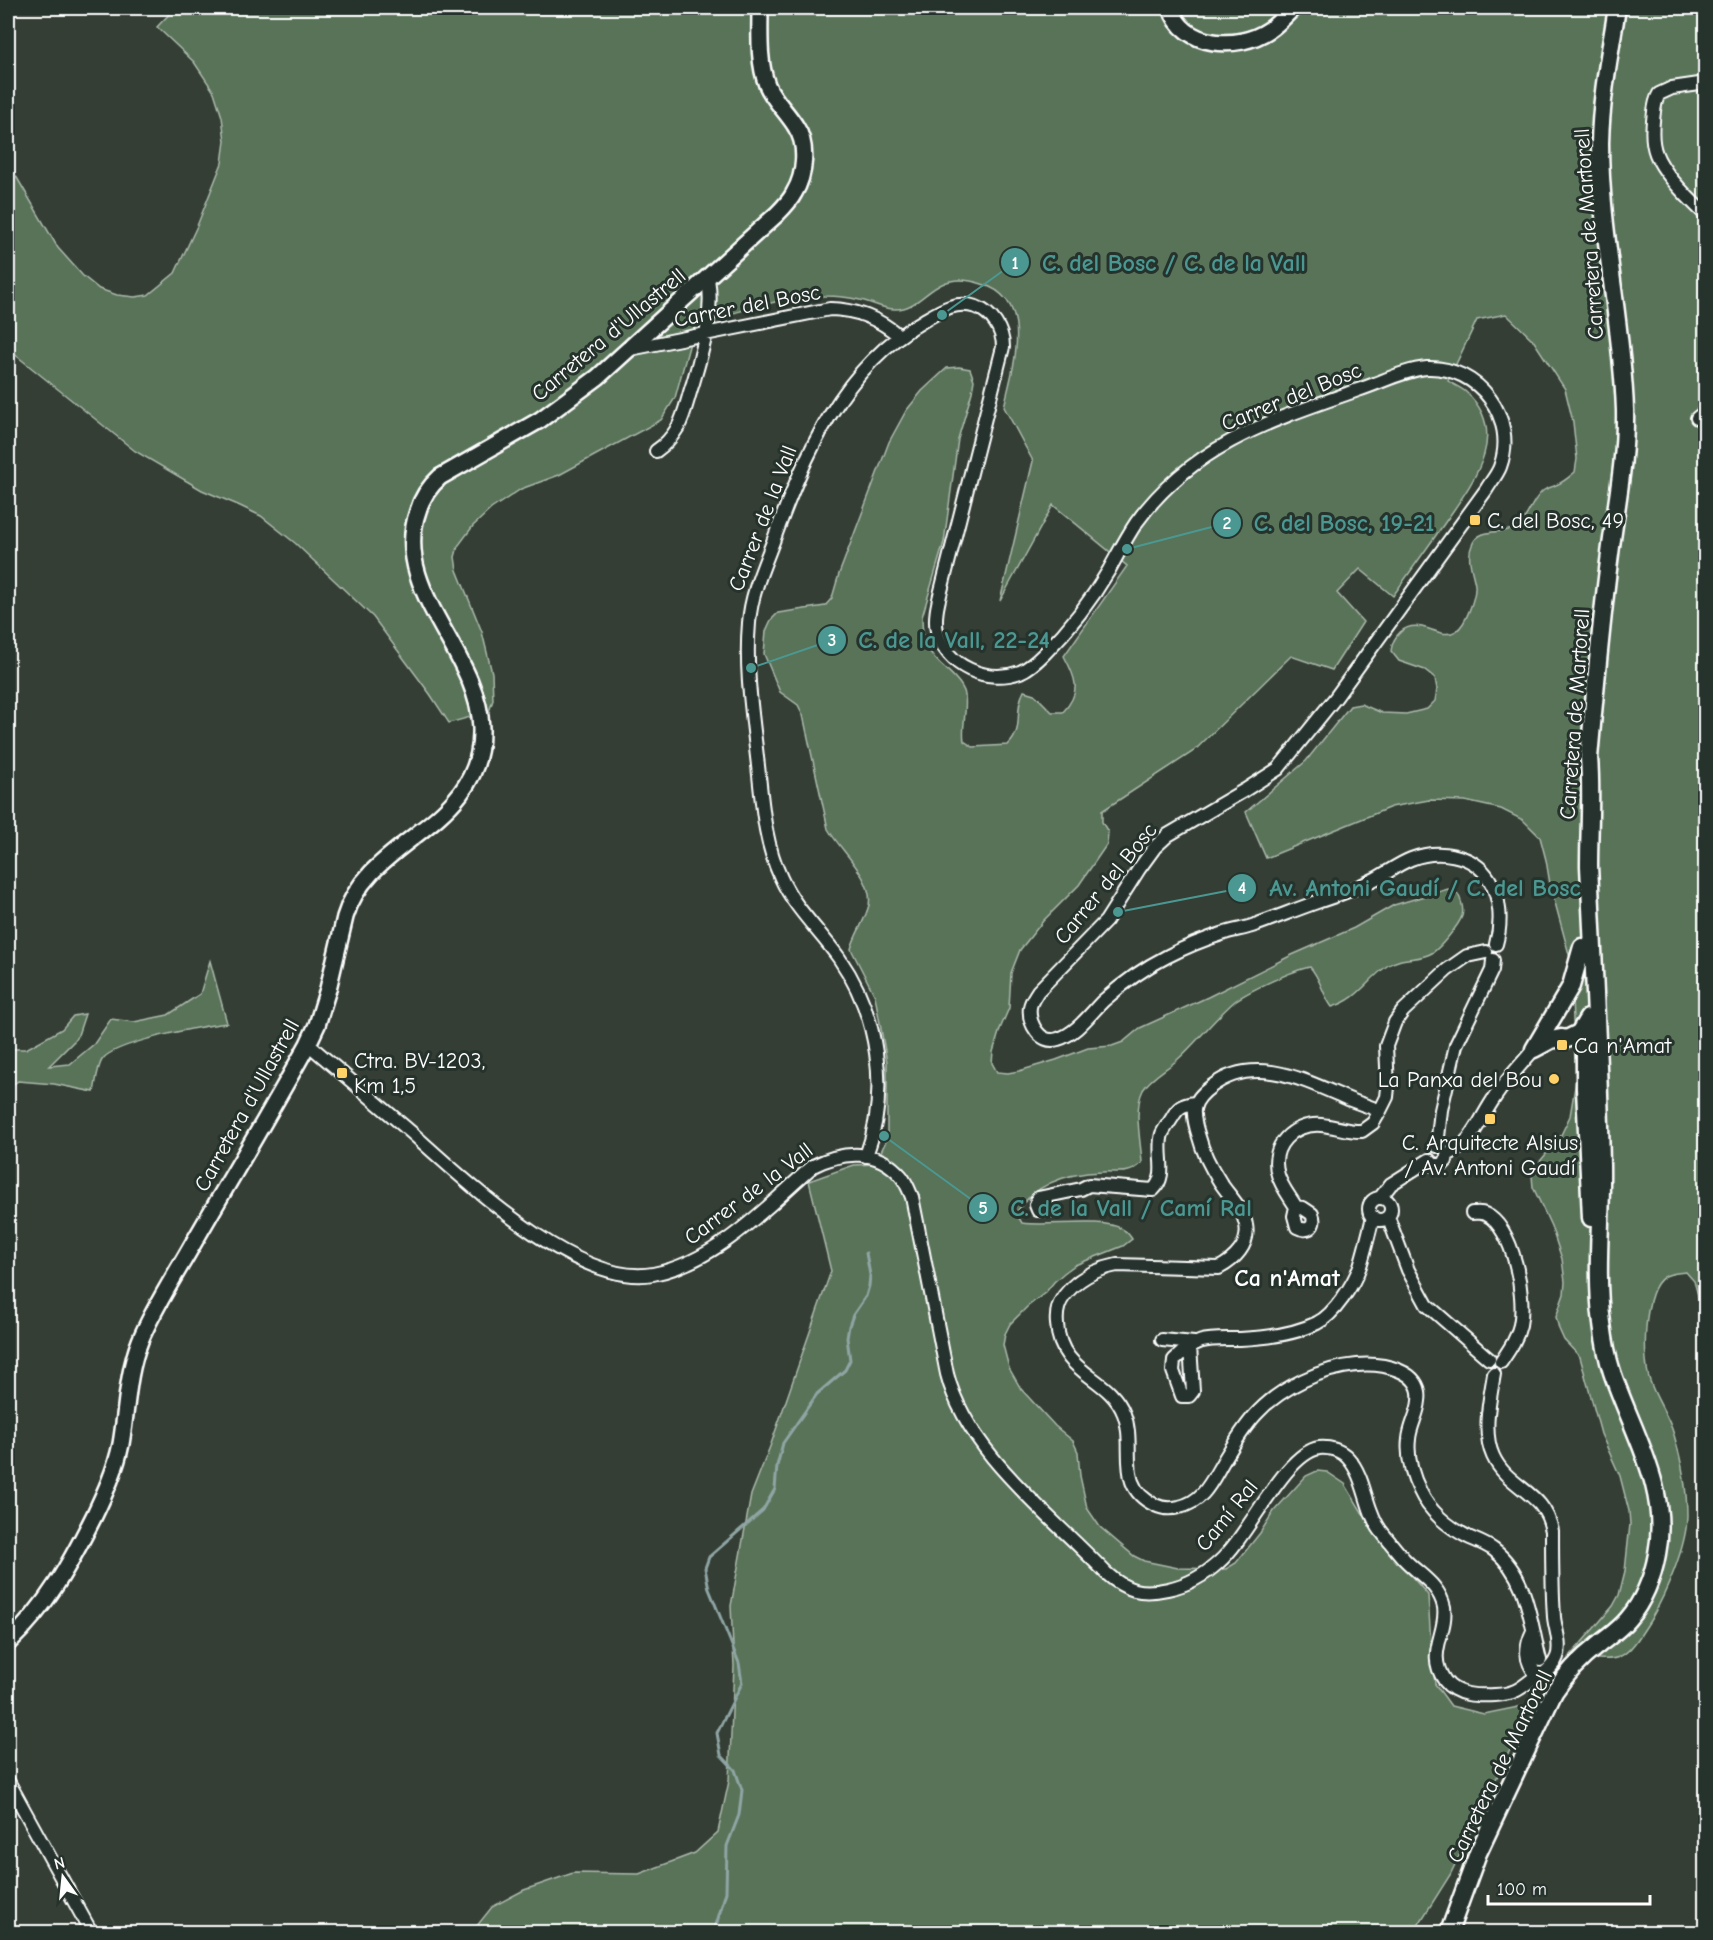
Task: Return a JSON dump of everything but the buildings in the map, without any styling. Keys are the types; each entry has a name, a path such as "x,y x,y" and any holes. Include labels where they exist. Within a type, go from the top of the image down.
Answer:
{"main road":[{"name":"Carretera de Martorell","path":"1449,1932 1478,1853 1554,1692 1575,1666 1629,1618 1646,1588 1657,1554 1660,1534 1660,1512 1656,1490 1647,1460 1611,1370 1602,1321 1599,1272 1602,1197 1589,866 1591,787 1589,758 1608,565 1624,452 1625,410 1605,219 1600,144 1605,78 1617,8"},
{"path":"1589,758 1583,786 1579,872 1585,1022 1585,1088 1593,1248 1599,1272"},
{"path":"1534,1049 1571,986 1582,947"},
{"path":"1534,1049 1551,1040 1579,1033 1590,1012 1595,988"},
{"path":"1553,1015 1570,1009 1578,1012 1585,1022 1597,1053"},
{"path":"1553,1015 1551,1029 1577,1049 1585,1088"}],"street":[{"name":"Carretera d'Ullastrell","path":"8,1643 48,1598 79,1547 116,1464 129,1383 140,1340 308,1044 317,1025 328,989 348,909 357,891 378,867 445,812 463,792 472,772 479,749 481,727 473,688 421,584 413,557 411,538 420,504 433,483 440,477 540,420 598,378 777,214 794,194 801,178 803,150 797,127 774,99 764,76 760,8"},
{"path":"1171,8 1175,20 1182,28 1192,35 1216,42 1231,42 1256,36 1269,30 1293,8"},
{"path":"1706,83 1672,88 1659,94 1655,105 1653,134 1655,153 1665,170 1687,197 1706,215"},
{"path":"656,451 671,438 678,427 707,334 710,300 708,278"},
{"name":"Carrer del Bosc","path":"630,350 830,309 849,310 862,314 899,336 940,310 953,305 973,306 988,314 998,327 1003,342 997,379 940,591 936,622 937,632 950,655 964,667 989,676 1002,676 1023,671 1037,661 1074,619 1108,571 1137,522 1188,468 1216,449 1254,429 1412,371 1426,368 1457,372 1478,384 1491,398 1502,426 1503,446 1500,468 1486,490 1336,697 1278,769 1168,834 1139,869 1106,921 1038,991 1030,1006 1034,1026 1044,1039 1059,1039 1068,1034 1105,1000 1136,976 1166,957 1202,941 1250,927 1346,892 1421,856 1446,854 1469,860 1483,871 1493,887 1498,903 1500,921 1492,952"},
{"name":"Carrer de la Vall","path":"308,1044 493,1204 555,1246 603,1270 651,1274 681,1266 715,1249 813,1166 829,1158 842,1155 866,1156 873,1138 879,1086 874,1039 860,999 840,960 793,900 772,856 767,838 749,690 747,655 751,601 810,451 838,400 873,359 899,336"},
{"path":"1296,1207 1282,1185 1276,1167 1277,1151 1285,1138 1298,1129 1311,1125 1362,1131 1373,1123 1387,1097 1386,1046 1395,1022 1409,1005 1447,970 1467,956 1492,952 1492,970 1456,1045 1441,1110 1437,1146"},
{"path":"1437,1146 1429,1151 1429,1160 1434,1165 1441,1165 1446,1161 1448,1155 1455,1152 1469,1139 1494,1098 1534,1049"},
{"path":"1054,1210 1038,1210 1036,1205 1038,1198 1081,1189 1089,1185 1153,1190 1159,1184 1161,1176 1161,1135 1177,1108 1194,1103 1220,1080 1235,1074 1265,1070 1292,1076 1380,1111"},
{"path":"1194,1103 1193,1111 1203,1150 1221,1184 1240,1210 1246,1224 1247,1233 1238,1254 1219,1268 1167,1268 1137,1264 1107,1267 1079,1281 1066,1294 1057,1312 1058,1336 1070,1359 1108,1391 1124,1414 1128,1432 1130,1478 1134,1487 1146,1500 1162,1508 1170,1509 1189,1505 1204,1493 1212,1482 1250,1421 1268,1403 1286,1390 1305,1380 1342,1367 1359,1364 1387,1366 1401,1371 1414,1381 1420,1394 1410,1430 1409,1453 1420,1492 1435,1512 1452,1527 1485,1544 1503,1558 1516,1576 1525,1597 1533,1630 1528,1640 1527,1657 1536,1668 1549,1658 1556,1629 1550,1518 1544,1507 1499,1467 1490,1445 1488,1429 1494,1374 1486,1369 1486,1363 1495,1360 1515,1340 1520,1325 1521,1295 1517,1269 1509,1245 1494,1220 1481,1212 1472,1213"},
{"path":"1437,1146 1444,1149 1448,1155"},
{"name":"Camí Ral","path":"866,1156 884,1163 901,1176 912,1197 947,1374 961,1411 995,1462 1119,1585 1144,1593 1172,1588 1205,1573 1221,1561 1242,1536 1300,1456 1320,1448 1340,1451 1353,1464 1379,1528 1405,1560 1438,1591 1444,1609 1437,1664 1447,1684 1463,1693 1499,1695 1520,1690 1536,1668"},
{"path":"1388,1217 1380,1220 1373,1217 1370,1213 1370,1205 1380,1198 1391,1184 1429,1160"},
{"path":"1380,1198 1391,1205 1388,1217 1408,1270 1427,1305 1495,1360"},
{"path":"1162,1340 1192,1344 1205,1340 1266,1337 1292,1332 1318,1323 1344,1299 1360,1268 1373,1217"},
{"path":"8,1781 91,1932"}],"green space":[{"path":"175,8 1705,8 1706,1324 1694,1281 1686,1272 1664,1277 1657,1284 1648,1310 1646,1326 1647,1371 1672,1428 1684,1475 1687,1516 1675,1569 1651,1619 1627,1652 1612,1659 1571,1655 1613,1606 1619,1595 1625,1571 1630,1524 1620,1476 1601,1434 1580,1357 1564,1340 1559,1329 1556,1317 1564,1294 1565,1282 1562,1259 1551,1226 1533,1187 1532,1176 1537,1165 1560,1137 1570,1116 1576,1081 1570,958 1540,837 1523,820 1501,809 1465,801 1429,800 1391,807 1266,858 1246,812 1306,761 1350,706 1361,704 1382,713 1406,714 1427,709 1435,701 1437,689 1435,678 1425,670 1399,661 1391,651 1394,640 1400,632 1410,627 1422,627 1448,634 1460,628 1467,617 1474,596 1475,585 1470,565 1470,550 1475,540 1489,532 1518,526 1539,494 1564,481 1575,472 1577,459 1573,422 1565,389 1533,340 1506,314 1477,320 1448,381 1465,391 1480,409 1486,426 1486,443 1475,477 1444,524 1393,596 1360,569 1337,593 1363,622 1332,670 1291,656 1194,751 1102,811 1102,822 1108,832 1107,844 1079,885 1043,921 1020,950 1011,973 1009,1008 993,1052 992,1063 997,1072 1008,1073 1056,1060 1088,1048 1112,1046 1123,1042 1140,1028 1354,928 1394,905 1448,889 1458,894 1463,910 1462,916 1453,930 1432,953 1392,963 1380,971 1356,995 1341,1004 1332,1007 1310,967 1271,981 1235,1001 1173,1064 1154,1078 1143,1090 1138,1107 1142,1163 1132,1170 1123,1172 1089,1173 1065,1178 1033,1194 1016,1213 1022,1223 1113,1225 1124,1230 1132,1239 1123,1246 1075,1265 1064,1273 1010,1324 1003,1345 1009,1368 1021,1389 1055,1426 1073,1441 1078,1452 1080,1476 1087,1508 1100,1527 1134,1556 1144,1561 1178,1568 1226,1569 1236,1563 1274,1511 1306,1476 1317,1471 1327,1472 1345,1484 1377,1537 1428,1595 1435,1684 1451,1706 1484,1714 1528,1705 1520,1729 1450,1875 1414,1932 472,1932 492,1907 524,1890 573,1873 639,1874 695,1853 718,1832 729,1781 734,1666 731,1606 751,1495 831,1271 809,1181 854,1165 875,1164 887,1139 887,1062 875,996 851,949 869,905 869,895 855,865 828,829 803,715 798,705 780,692 764,654 766,631 771,620 778,613 825,606 832,598 889,442 906,411 922,391 947,368 970,369 974,380 958,439 944,542 922,617 922,626 930,652 956,679 964,691 966,703 964,741 973,747 1008,745 1018,726 1019,705 1024,691 1034,694 1052,712 1063,712 1075,691 1072,671 1064,656 1127,566 1053,505 1000,601 1033,461 1004,407 1017,336 1015,319 1009,304 999,292 982,284 957,280 936,287 914,303 902,308 890,309 864,301 833,296 793,299 742,310 695,324 675,398 661,420 559,475 521,489 491,509 473,526 458,546 455,557 457,570 482,632 492,673 493,700 489,712 449,723 373,617 295,543 261,516 202,490 135,451 8,349 8,170 16,176 58,248 83,276 99,289 117,295 135,297 148,295 175,273 222,163 225,141 222,117 214,92 194,62 157,27"},
{"path":"210,961 227,1023 140,1041 110,1053 100,1063 94,1092 54,1084 18,1081 8,1088 8,1049 26,1049 62,1029 73,1016 85,1014 77,1038 49,1066 70,1064 94,1044 111,1019 134,1022 168,1015 200,994"}],"waterway":[{"path":"714,1932 726,1892 727,1846 739,1815 742,1790 735,1770 721,1755 717,1733 742,1683 739,1663 709,1589 705,1568 709,1557 763,1510 775,1489 777,1466 783,1443 817,1394 845,1370 850,1360 847,1338 849,1326 869,1286 870,1275 866,1253"}],"place":[{"name":"C. del Bosc / C. de la Vall","path":"942,315"},
{"name":"C. del Bosc, 49","path":"1475,520"},
{"name":"C. del Bosc, 19-21","path":"1127,549"},
{"name":"C. de la Vall, 22-24","path":"751,668"},
{"name":"Av. Antoni Gaudí / C. del Bosc","path":"1118,912"},
{"name":"Ca n'Amat","path":"1562,1045"},
{"name":"Ctra. BV-1203, Km 1,5","path":"342,1073"},
{"name":"La Panxa del Bou","path":"1554,1079"},
{"name":"C. Arquitecte Alsius / Av. Antoni Gaudí","path":"1490,1119"},
{"name":"C. de la Vall / Camí Ral","path":"884,1136"}],"district":[{"name":"Ca n'Amat","path":"1287,1278"}]}
